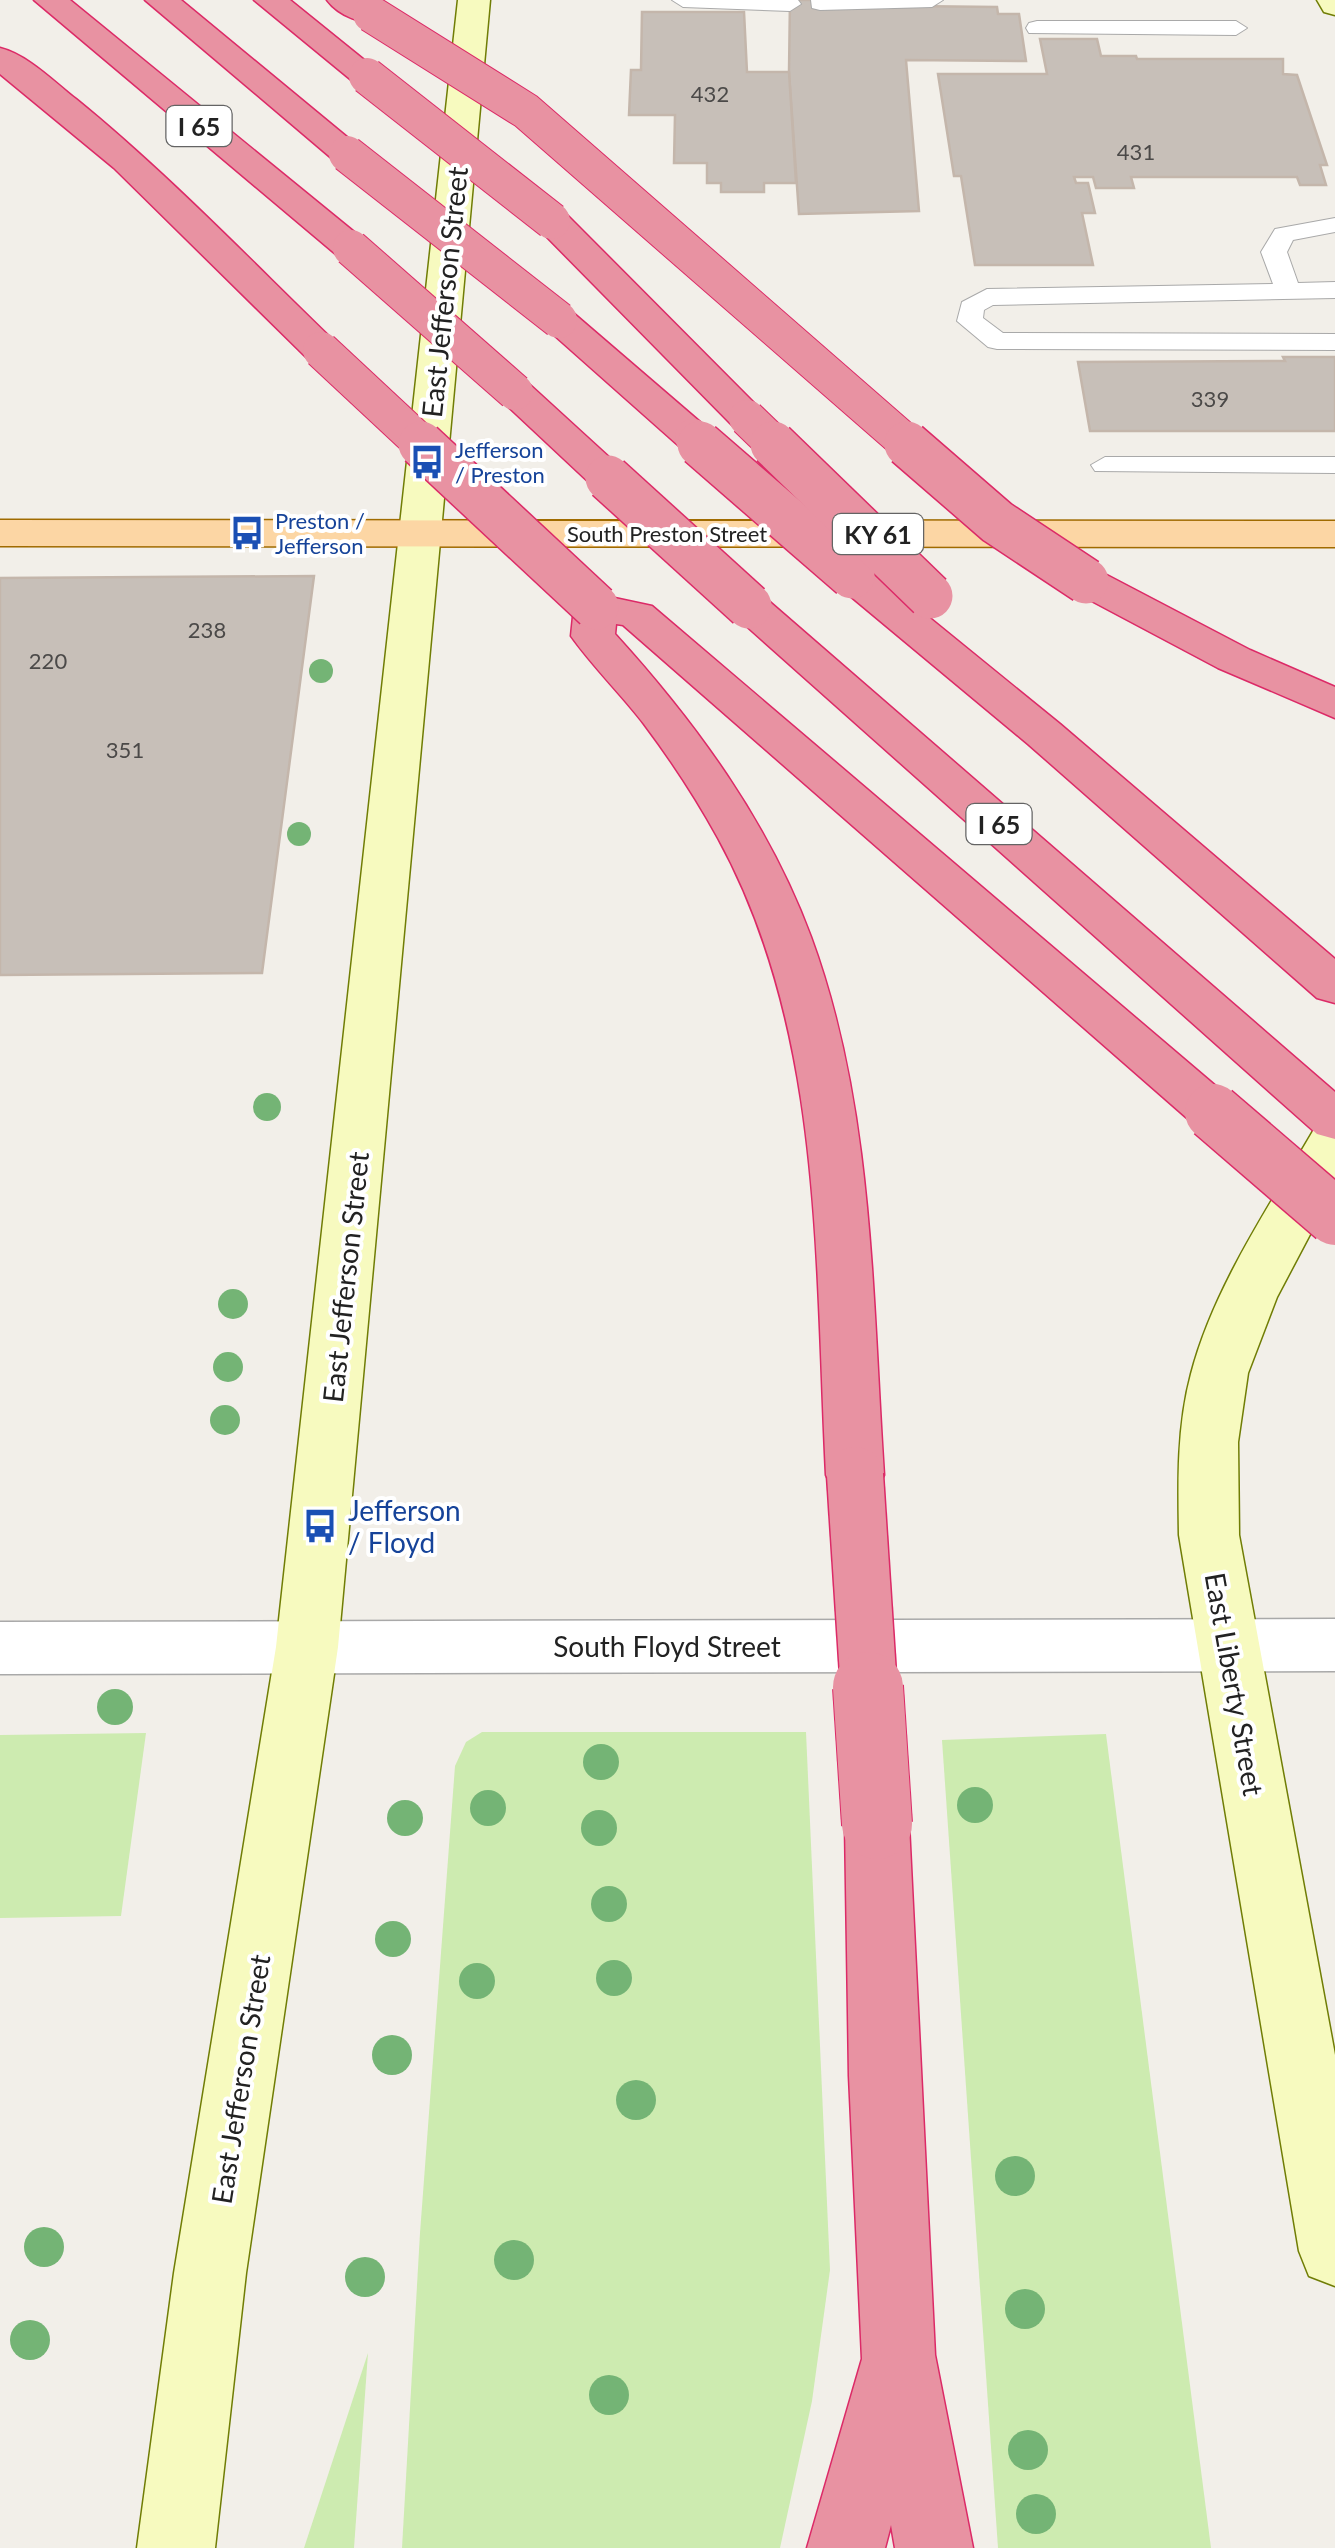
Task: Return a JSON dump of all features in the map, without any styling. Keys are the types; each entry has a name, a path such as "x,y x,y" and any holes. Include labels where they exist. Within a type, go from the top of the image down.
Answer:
{"highway":[{"name":"I 65","path":"50,0 350,248 515,392 748,606 1335,1121"},
{"name":"I 65","path":"161,0 346,154 559,320 852,576 1044,734 1335,986"},
{"path":"270,0 552,221 930,596 1044,734"},
{"path":"357,7 526,111 997,522 1086,581 1234,659 1335,704"},
{"path":"0,58 35,82 110,148 596,607 637,615 1335,1217"},
{"path":"596,607 592,636 684,743 722,803 770,896 802,985 819,1058 831,1141 877,1824 898,2356 934,2548"},
{"path":"846,2548 898,2356"}],"main road":[{"name":"East Jefferson Street","path":"176,2548 210,2273 307,1647 474,0"},
{"name":"South Preston Street","path":"0,534 1335,534"},
{"name":"East Liberty Street","path":"1335,1140 1258,1280 1224,1355 1207,1458 1209,1535 1335,2251"}],"street":[{"name":"South Floyd Street","path":"0,1648 1335,1645"}],"lane":[{"path":"683,0 790,4"},
{"path":"820,4 932,0"},
{"path":"1129,0 1134,28"},
{"path":"1037,28 1236,28"},
{"path":"1288,291 1274,252 1284,234 1335,225"},
{"path":"1335,290 987,297 971,308 970,321 997,341 1335,342"},
{"path":"1105,466 1335,465"}],"green space":[{"path":"482,1732 806,1732 830,2270 812,2401 780,2548 402,2548 420,2233 455,1766 466,1742"},
{"path":"146,1733 121,1916 0,1918 0,1735"},
{"path":"1106,1734 1211,2548 998,2548 942,1740"},
{"path":"368,2353 354,2548 304,2548"}],"building":[{"path":"790,0 819,0 820,5 997,7 998,14 1019,14 1026,61 906,60 919,211 799,214 789,72"},
{"path":"642,12 744,12 747,72 789,72 796,183 764,183 764,192 721,192 721,183 707,183 707,163 674,163 675,115 629,115 631,70 641,70"},
{"path":"1040,39 1097,39 1101,56 1137,59 1283,59 1283,74 1297,75 1327,165 1320,165 1326,185 1300,185 1297,177 1131,177 1134,188 1096,188 1093,177 1074,177 1076,183 1088,183 1095,213 1082,213 1093,265 975,265 961,176 954,176 938,74 1047,74"},
{"path":"1283,357 1335,357 1335,431 1090,431 1078,362 1285,361"},
{"path":"314,576 262,973 0,975 0,578"}],"place":[{"name":"Jefferson / Preston","path":"427,462"},
{"name":"Preston / Jefferson","path":"247,533"},
{"name":"Jefferson / Floyd","path":"320,1526"}]}
